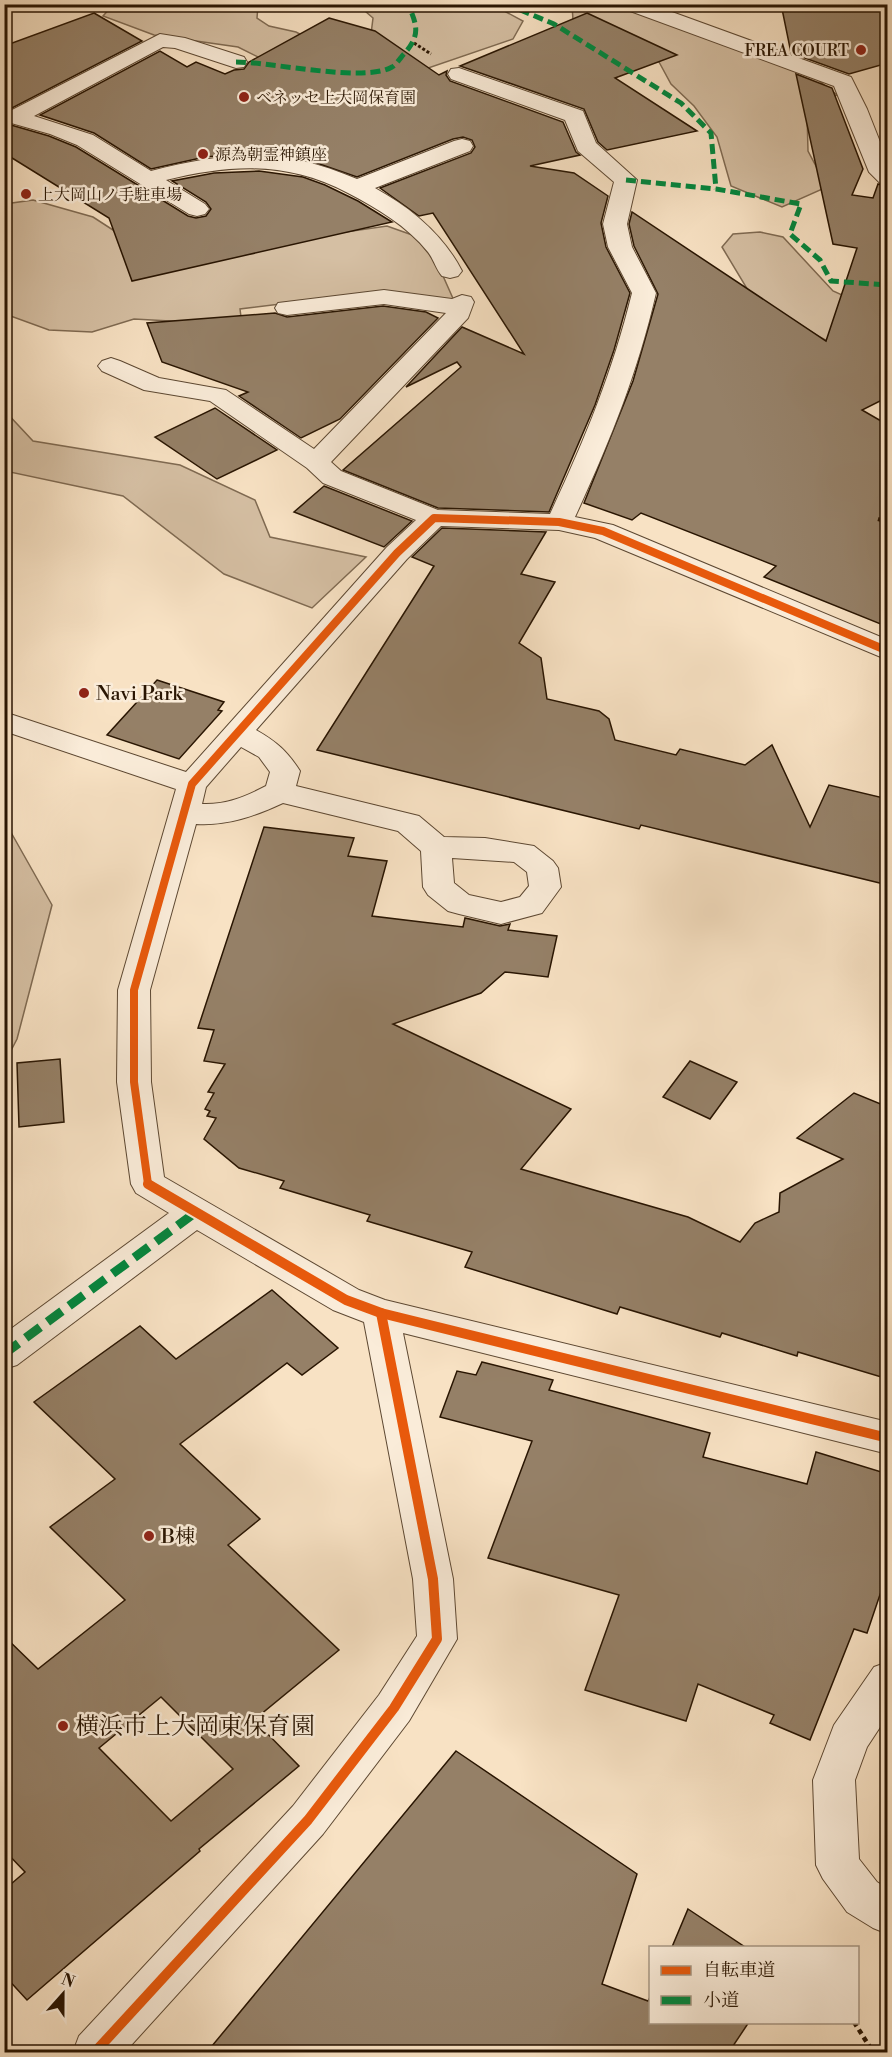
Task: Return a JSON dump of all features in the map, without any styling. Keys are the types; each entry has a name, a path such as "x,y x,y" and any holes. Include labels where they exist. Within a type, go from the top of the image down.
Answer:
{"street":[{"path":"629,4 843,82 879,172 888,178"},
{"path":"10,116 160,40 178,42 236,62"},
{"path":"459,74 494,89 550,105 575,116 586,146 626,180 615,224 620,247 644,293 631,348 600,434 560,522"},
{"path":"10,116 58,129 85,140 197,208"},
{"path":"355,188 462,146"},
{"path":"149,178 194,166 257,162 291,164 343,181 410,221 437,248 450,271"},
{"path":"287,308 384,297 461,305 459,313 402,375 316,462"},
{"path":"111,366 153,385 217,395 316,462 332,477 434,518 560,522 603,531 888,651"},
{"path":"434,518 397,553 238,732 188,799 134,990 134,1082 148,1184 346,1300 381,1312 888,1438"},
{"path":"4,721 188,799 219,815 255,804 280,792 408,823 436,847"},
{"path":"238,732 269,750 285,771 280,792"},
{"path":"4,1354 196,1212"},
{"path":"95,2052 308,1820 394,1708 436,1639 433,1579 381,1312"},
{"path":"888,1680 849,1738 834,1780 838,1866 862,1897 888,1913"}],"path":[{"path":"878,519 888,522"},
{"path":"855,2024 873,2052"}],"shaded area":[{"path":"113,5 258,5 257,18 269,26 296,32 341,56 370,42 373,18 358,5 493,5 523,21 513,39 402,77 268,62 238,47 154,35 103,16"},
{"path":"572,5 631,5 800,66 837,95 807,113 808,151 827,187 782,207 731,186 717,137 694,106 671,84 659,62 573,20"},
{"path":"33,200 93,217 113,230 149,247 208,252 387,226 415,236 439,267 455,303 387,291 240,309 242,325 134,319 92,332 49,330 5,314 5,204"},
{"path":"760,232 783,237 833,291 862,304 868,363 818,336 749,292 722,247 733,234"},
{"path":"4,410 33,441 180,465 255,500 270,537 366,557 312,608 224,574 123,496 5,471"},
{"path":"4,820 52,905 17,1039 5,1062"}],"building":[{"path":"781,4 888,4 888,63 849,74 791,53"},
{"path":"94,13 142,41 12,108 4,106 4,46"},
{"path":"587,13 677,55 615,78 697,131 607,150 598,142 584,109 460,66"},
{"path":"329,18 375,31 439,75 447,71 446,75 450,81 563,122 576,152 580,155 530,166 574,173 608,196 601,223 606,247 630,293 595,405 549,512 438,508 343,470 461,367 457,362 406,387 462,327 524,354 433,213 419,216 380,188 471,153 475,147 472,140 463,137 453,139 357,177 305,159 255,153 205,157 151,169 94,133 40,115 160,51 187,67 196,62 225,74 244,69 249,62"},
{"path":"796,74 832,88 863,169 852,195 873,198 878,184 888,187 888,397 862,410 888,425 888,627 764,577 776,566 641,513 632,520 584,503 633,381 658,294 634,246 629,224 632,212 826,341 857,248 833,244"},
{"path":"4,123 49,136 76,147 188,216 196,218 206,216 211,209 206,202 172,181 214,173 259,171 303,177 325,185 358,201 392,222 132,281 109,218 4,153"},
{"path":"383,306 426,312 438,318 340,419 301,438 239,396 248,392 162,362 147,323 275,313 287,317"},
{"path":"215,408 277,450 217,479 155,437"},
{"path":"324,486 412,521 384,547 294,512"},
{"path":"442,528 546,532 521,574 555,582 519,643 541,658 547,699 599,711 609,719 615,740 676,755 680,749 745,765 772,745 810,827 829,785 888,799 888,885 641,825 639,829 317,750 434,566 412,557"},
{"path":"157,680 224,702 218,710 222,711 179,759 107,735"},
{"path":"264,827 354,838 348,856 387,861 372,916 463,927 465,918 500,926 510,924 508,930 557,936 548,977 505,972 481,993 393,1024 571,1109 521,1169 688,1217 740,1242 755,1223 779,1212 780,1193 843,1159 797,1138 854,1093 888,1107 888,1379 798,1352 797,1356 722,1333 720,1337 620,1307 617,1314 465,1267 472,1252 367,1221 370,1215 280,1188 284,1181 239,1168 204,1139 216,1118 207,1116 210,1111 205,1109 214,1093 208,1092 225,1064 204,1061 214,1030 198,1028"},
{"path":"60,1059 64,1122 19,1127 17,1063"},
{"path":"690,1061 737,1082 710,1119 663,1097"},
{"path":"272,1290 338,1348 302,1375 287,1363 180,1444 260,1519 228,1545 339,1650 254,1720 299,1766 199,1849 200,1851 27,2000 4,1975 4,1890 25,1872 4,1850 4,1636 38,1669 125,1600 50,1527 115,1479 34,1402 140,1326 176,1359","holes":["161,1697 233,1769 171,1821 99,1748"]},
{"path":"482,1362 553,1380 549,1390 710,1433 703,1457 807,1484 816,1452 888,1474 888,1571 867,1633 854,1629 810,1740 770,1723 774,1715 698,1684 686,1721 585,1690 619,1595 488,1558 532,1441 440,1417 457,1371 476,1375"},
{"path":"456,1751 637,1874 602,1984 648,2001 649,1999 649,2024 748,2024 729,2052 207,2052"},
{"path":"688,1909 744,1946 672,1946"}],"marked path":[{"path":"236,62 260,62 305,69 365,73 392,67 414,43 417,25 408,4"},
{"path":"506,4 554,24 681,103 711,133 716,189"},
{"path":"626,180 716,189 801,204 790,234 820,260 831,281 888,285"},
{"path":"4,1354 196,1212"}],"cycle path":[{"path":"888,651 603,531 559,522 434,518 397,553 192,784 134,990 134,1082 148,1184 346,1300 381,1313 888,1438"},
{"path":"95,2052 308,1820 394,1708 437,1639 433,1579 381,1313"}],"place":[{"name":"FREA COURT","path":"861,50"},
{"name":"ベネッセ上大岡保育園","path":"244,97"},
{"name":"源為朝霊神鎮座","path":"203,154"},
{"name":"上大岡山ノ手駐車場","path":"26,194"},
{"name":"Navi Park","path":"84,693"},
{"name":"B棟","path":"149,1536"},
{"name":"横浜市上大岡東保育園","path":"63,1726"}]}
